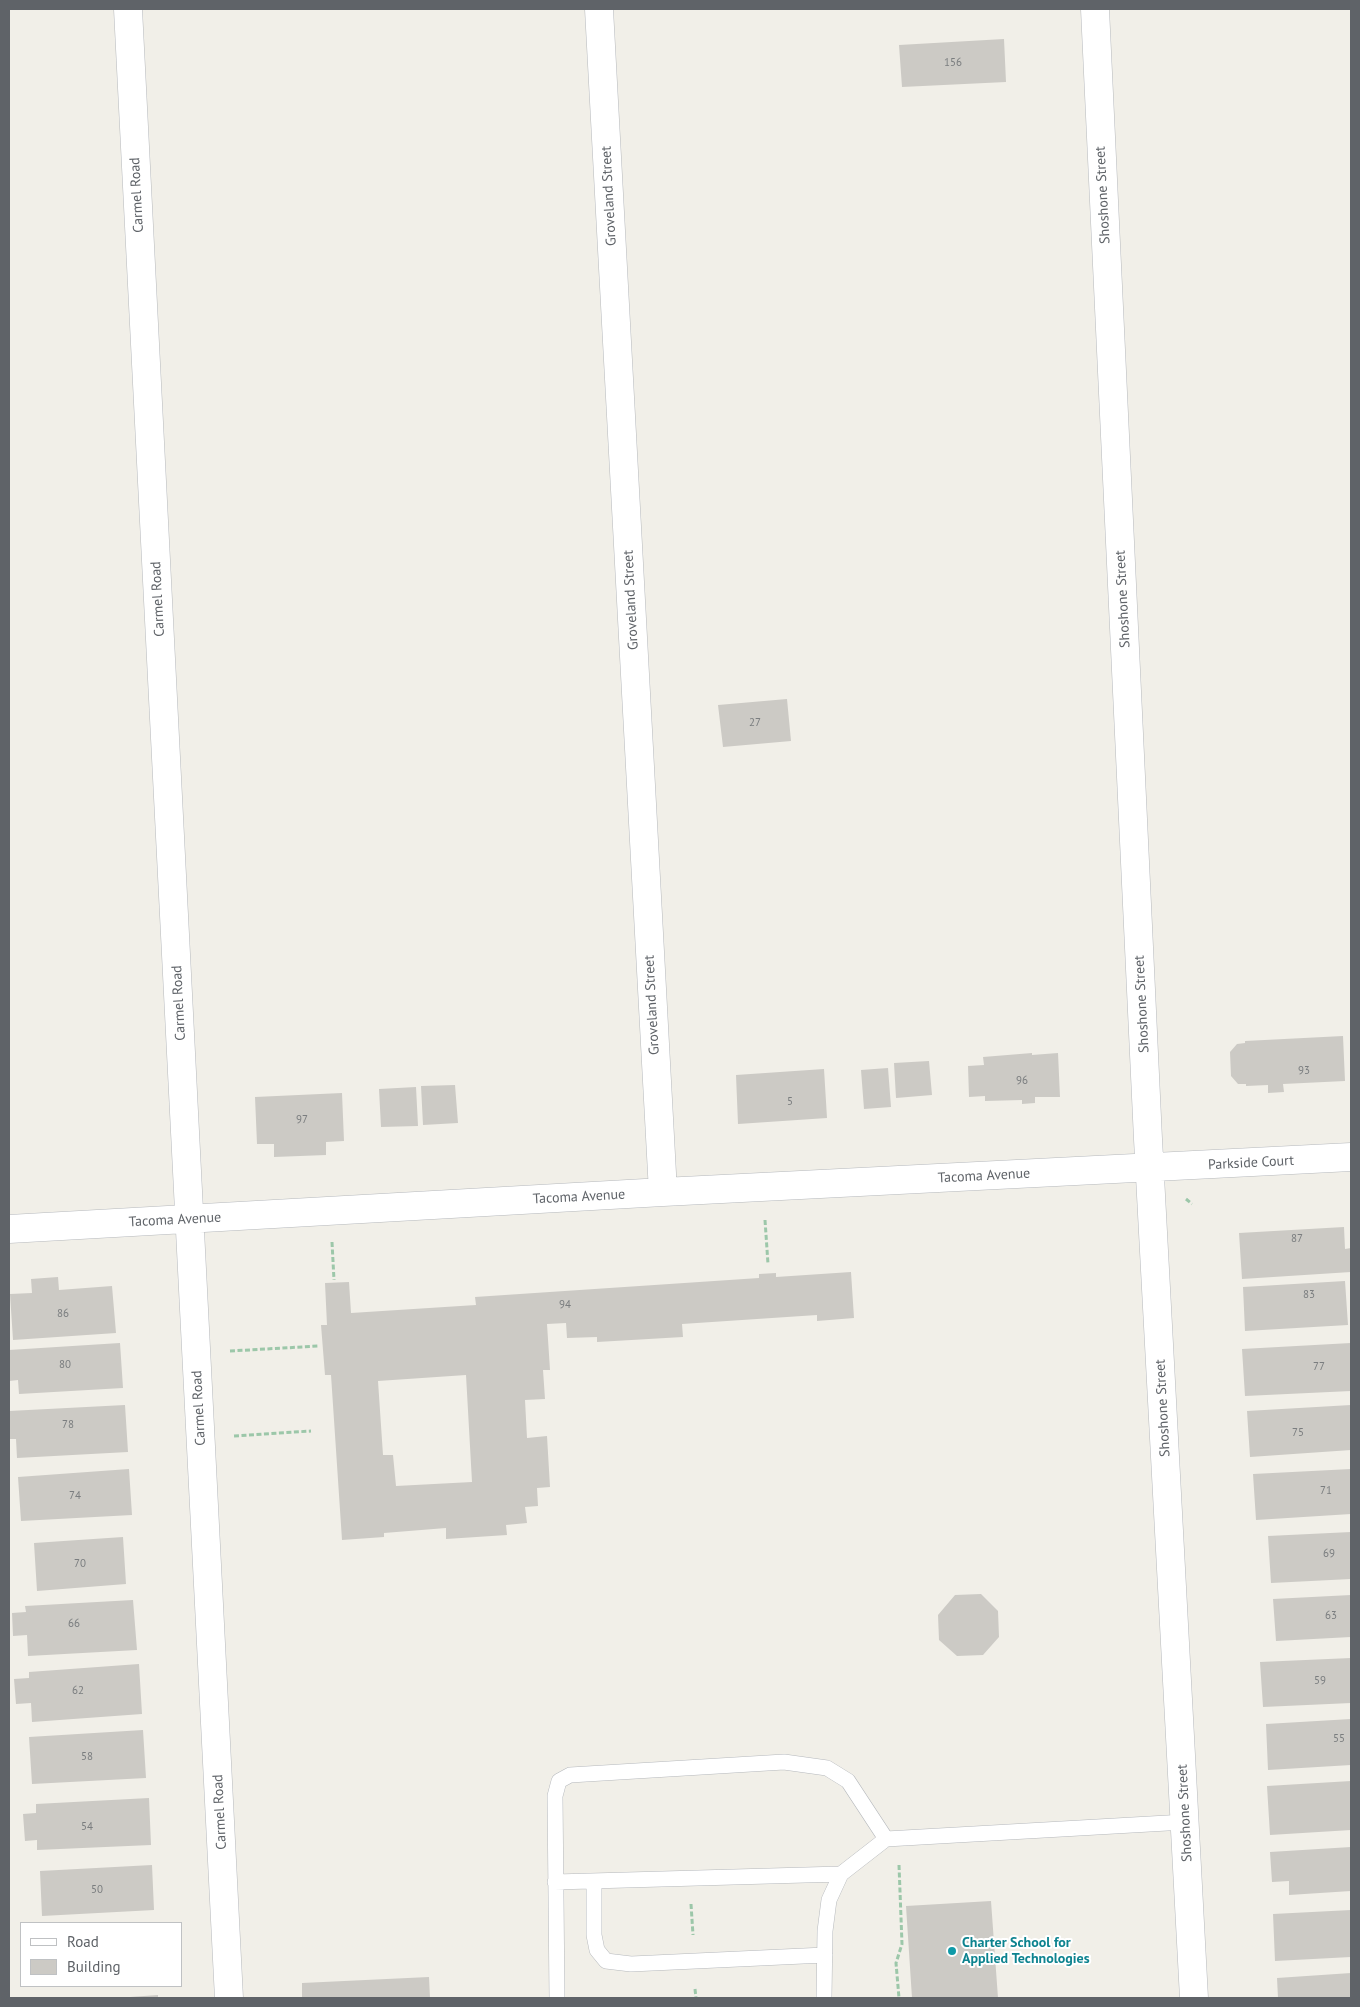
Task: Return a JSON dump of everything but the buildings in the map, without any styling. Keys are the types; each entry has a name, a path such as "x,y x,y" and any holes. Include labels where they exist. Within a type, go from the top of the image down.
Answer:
{"street":[{"name":"Carmel Road","path":"128,9 229,1998"},
{"name":"Groveland Street","path":"600,9 663,1192"},
{"name":"Shoshone Street","path":"1095,9 1150,1168 1194,1998"},
{"name":"Parkside Court","path":"1150,1168 1351,1157"},
{"name":"Tacoma Avenue","path":"9,1230 663,1192 1150,1168"}],"lane":[{"path":"557,1998 555,1796 559,1781 570,1775 784,1762 827,1768 848,1781 886,1839"},
{"path":"824,1998 829,1900 840,1874 886,1839 1185,1822"},
{"path":"555,1882 840,1874"},
{"path":"594,1881 594,1934 597,1950 606,1961 631,1964 825,1955"}],"path":[{"path":"765,1226 768,1264"},
{"path":"332,1247 334,1280"},
{"path":"235,1351 318,1346"},
{"path":"239,1436 310,1431"},
{"path":"899,1868 902,1944 896,1962 899,1998"},
{"path":"690,1900 693,1938"},
{"path":"695,1990 696,1998"}],"place":[{"name":"Charter School for Applied Technologies","path":"952,1951"}]}
